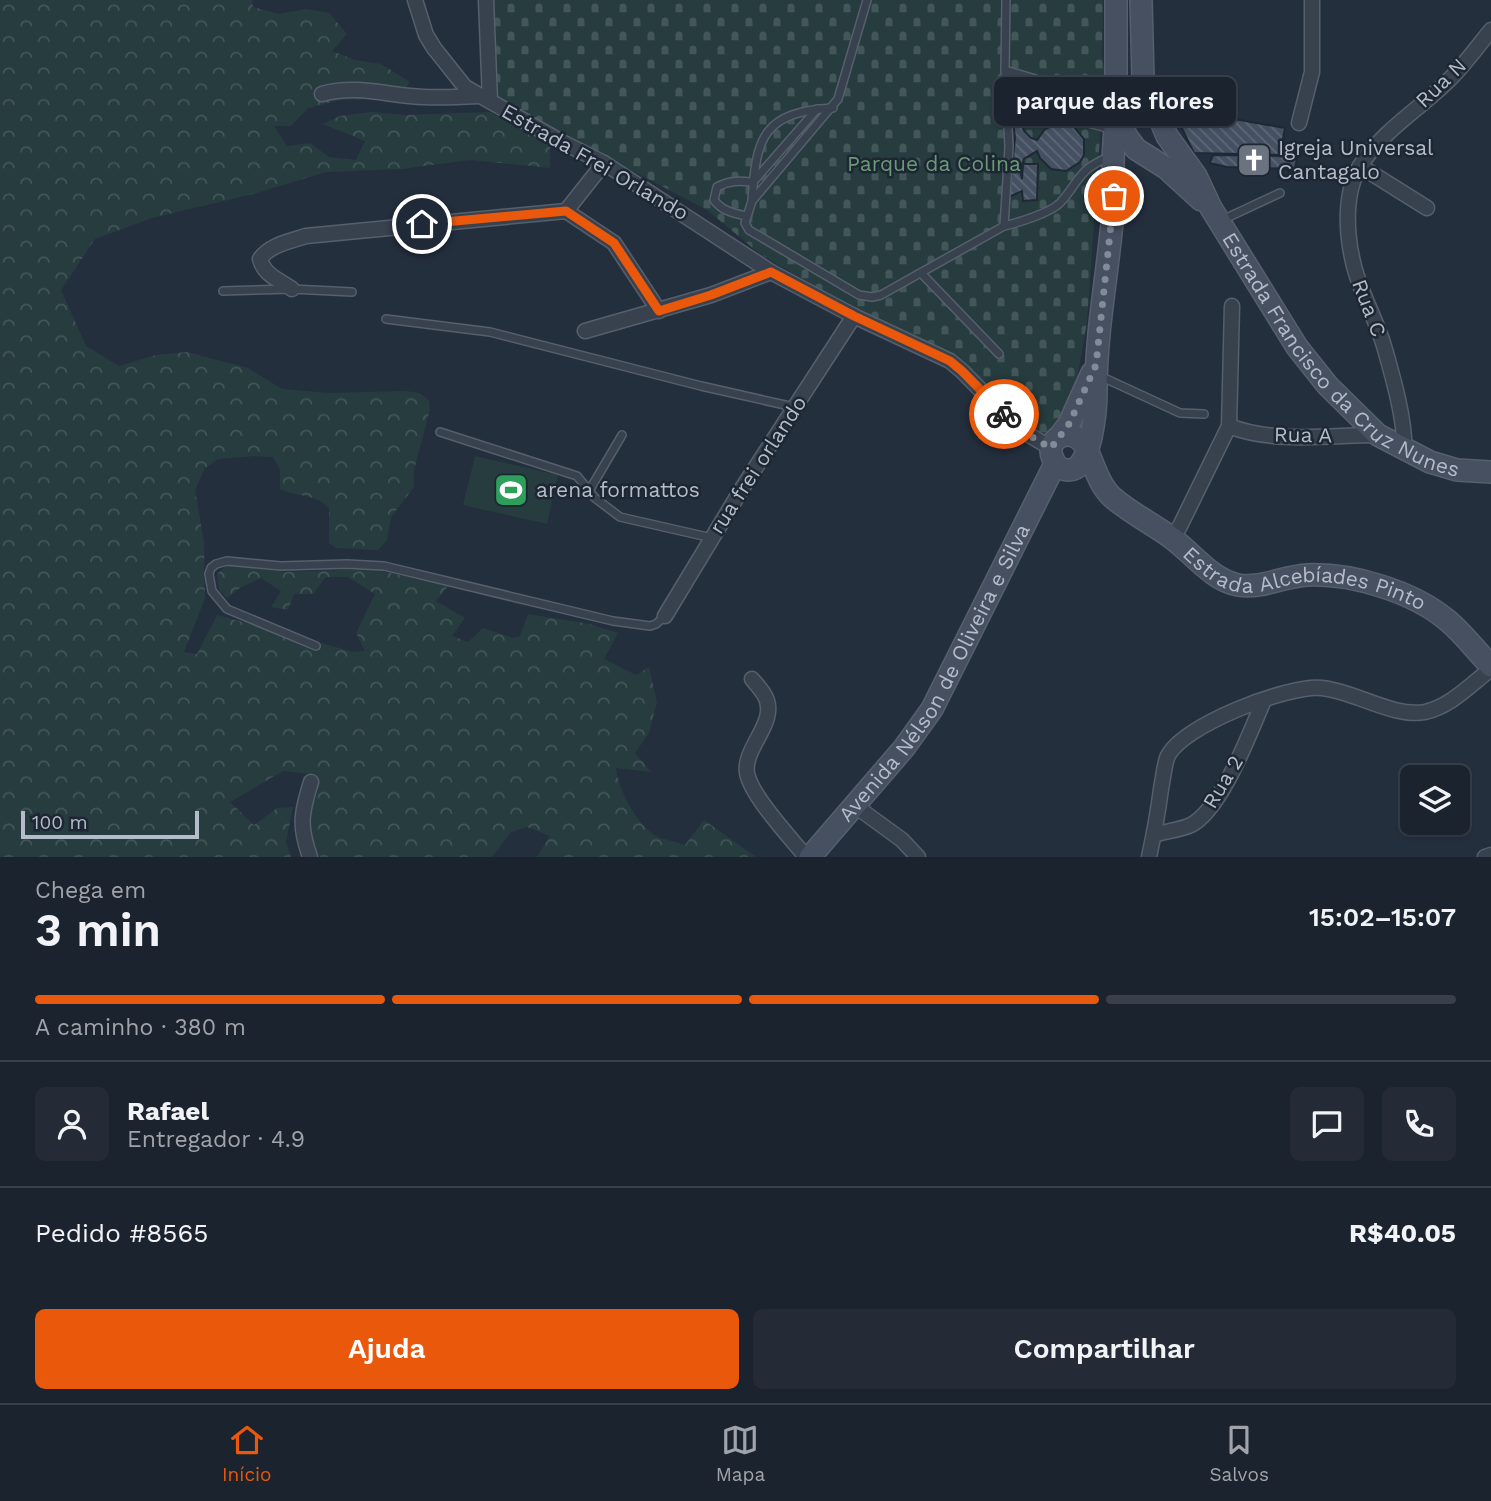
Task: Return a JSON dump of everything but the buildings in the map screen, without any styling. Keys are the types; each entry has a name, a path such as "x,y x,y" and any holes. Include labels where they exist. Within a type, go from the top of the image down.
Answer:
{"street":[{"name":"Estrada Frei Orlando","path":"415,0 433,48 465,87 559,141 604,163 771,272 854,316 950,361 1018,429 1057,461"},
{"path":"322,94 338,90 376,90 422,97 485,99 486,0"},
{"name":"Estrada Francisco da Cruz Nunes","path":"1116,0 1115,121 1148,158 1166,168 1215,215"},
{"name":"Estrada Francisco da Cruz Nunes","path":"1141,0 1143,78 1167,136 1196,176 1215,215 1297,347 1328,386 1378,435 1430,462 1457,470 1491,472"},
{"path":"1299,123 1312,72 1312,0"},
{"name":"Rua N","path":"1360,166 1396,124 1450,79 1491,30"},
{"path":"1116,85 1121,81 1143,78"},
{"name":"Avenida Nélson de Oliveira e Silva","path":"1086,449 1092,430 1114,196 1115,121"},
{"name":"Avenida Nélson de Oliveira e Silva","path":"1114,196 1122,177 1133,165 1166,150 1167,136"},
{"path":"566,211 604,163"},
{"path":"1360,166 1427,208"},
{"name":"Rua C","path":"1360,166 1354,179 1349,204 1352,256 1358,279 1384,345 1404,431 1405,450"},
{"path":"292,289 268,274 260,260 274,248 306,236 566,211 614,243 659,311"},
{"path":"585,331 711,295 771,272"},
{"path":"1172,538 1229,426 1232,306"},
{"name":"rua frei orlando","path":"665,616 854,316"},
{"name":"Avenida Nélson de Oliveira e Silva","path":"808,857 904,748 932,709 1057,461 1073,416 1096,370"},
{"name":"Rua A","path":"1229,426 1254,433 1283,436 1378,435"},
{"path":"1067,435 1083,440 1086,449 1082,464 1057,461 1067,435"},
{"name":"Estrada Alcebíades Pinto","path":"1086,449 1098,477 1111,496"},
{"name":"Estrada Alcebíades Pinto","path":"1057,461 1099,493 1111,496 1172,538 1220,578 1239,586 1297,575 1324,574 1362,581 1423,603 1448,621 1491,668"},
{"path":"1149,857 1167,756 1180,740 1206,723 1301,688 1322,688 1398,710 1422,712 1447,705 1491,668"},
{"path":"751,679 765,696 768,712 751,750 748,776 756,793 808,857"},
{"name":"Rua 2","path":"1154,835 1191,824 1202,816 1223,790 1264,700"},
{"path":"310,857 303,837 302,810 311,782"},
{"path":"854,805 902,840 918,857"},
{"path":"1485,857 1491,855"}],"lane":[{"path":"752,201 833,108 867,0"},
{"path":"1004,226 1009,148 1005,70 1006,0"},
{"path":"1005,70 1069,89 1072,107 1084,122 1102,128 1115,121"},
{"path":"833,108 791,114 777,122 764,135 759,147 752,201 745,223 749,230 859,295 881,295 1004,226 1058,205 1083,170 1113,156"},
{"path":"746,216 720,207 714,200 718,187 726,182 753,181 817,109"},
{"path":"1215,215 1280,193"},
{"path":"920,273 999,354"},
{"path":"223,291 292,289 352,292"},
{"path":"386,319 490,332 795,407"},
{"path":"1096,370 1155,403 1180,413 1204,414"},
{"path":"440,432 569,472 583,480 589,491 620,517 712,538"},
{"path":"589,491 622,435"},
{"path":"316,646 227,609 212,590 209,575 211,569 215,564 227,561 281,566 384,566 613,621 650,626 665,616"}],"green space":[{"path":"0,0 252,0 253,7 279,14 306,9 329,13 347,34 332,51 355,60 381,64 410,82 396,98 340,100 308,108 291,126 274,126 287,146 310,143 329,157 356,160 365,141 323,124 340,116 370,112 406,115 490,112 550,144 550,168 470,160 402,169 326,172 253,194 152,218 95,239 61,290 86,346 119,366 156,355 187,352 248,368 282,389 329,393 405,391 419,393 429,400 430,409 414,470 414,487 391,517 387,540 378,550 336,548 329,543 329,508 312,498 280,489 280,470 273,457 218,459 205,468 195,490 204,542 205,598 184,652 197,654 217,615 354,652 365,651 356,633 375,594 348,577 326,577 313,594 294,594 288,610 271,607 281,591 261,578 227,598 219,590 217,574 228,564 284,572 372,569 448,586 436,601 465,618 452,636 468,642 483,628 513,638 520,636 528,614 590,624 618,633 604,659 636,675 649,667 657,702 649,733 635,753 651,772 616,768 621,786 636,817 658,837 685,845 704,820 756,857 537,857 550,836 527,827 511,832 492,857 320,857 303,834 318,790 309,774 283,771 230,802 254,825 277,808 293,807 286,842 291,857 0,857"},
{"name":"Parque da Colina","path":"483,0 1103,0 1102,55 1106,78 1086,94 1087,104 1098,108 1101,123 1087,322 1076,385 1049,437 1043,436 1015,411 1015,405 1009,400 1005,401 960,360 819,288 760,254 707,210 491,96"},
{"name":"arena formattos","path":"475,456 558,475 547,524 463,505"}],"way so far":[{"path":"1004,414 1018,429 1051,448 1069,424 1096,365 1114,196"}],"place":[{"name":"Igreja Universal Cantagalo","path":"1254,160"},
{"name":"parque das flores","path":"1114,196"},
{"name":"arena formattos","path":"511,490"}],"route":[{"path":"422,224 566,211 614,243 659,311 771,272 854,316 950,361 1004,414"}]}
